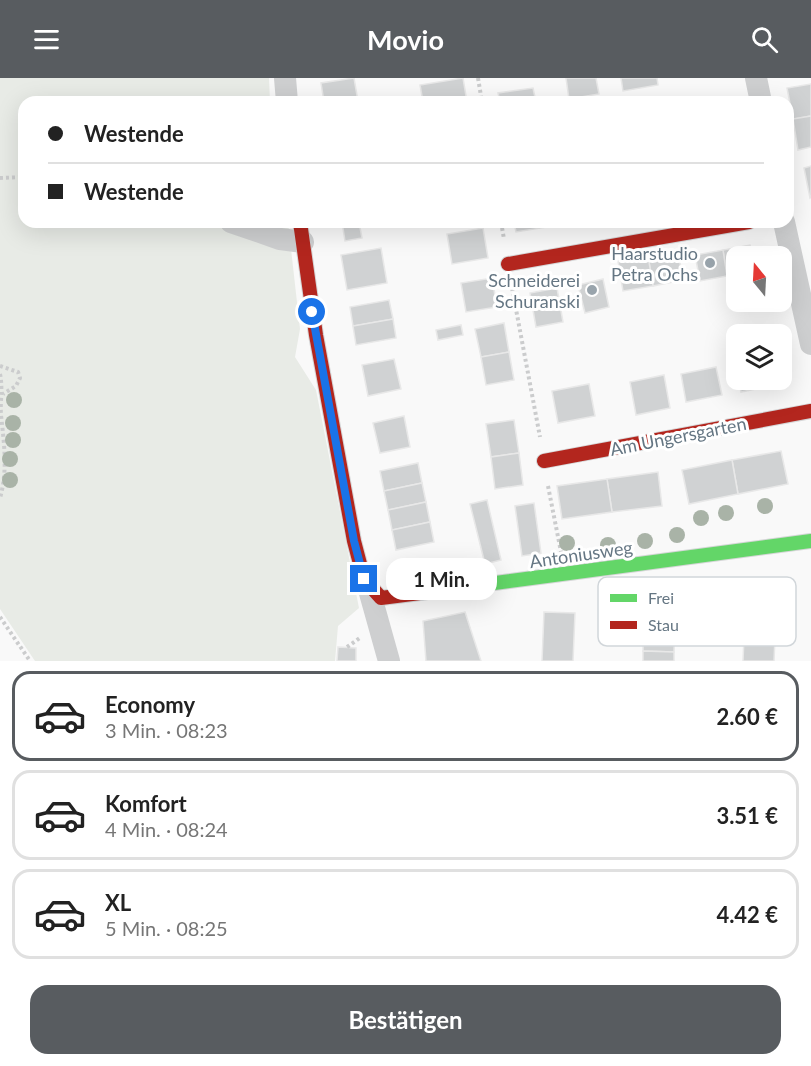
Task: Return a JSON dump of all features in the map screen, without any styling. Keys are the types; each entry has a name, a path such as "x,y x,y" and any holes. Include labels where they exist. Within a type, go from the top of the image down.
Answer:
{"street":[{"path":"285,78 286,96"},
{"path":"756,78 760,96"},
{"path":"248,228 280,239 302,232 316,335 366,582 388,661"},
{"path":"508,264 715,228"},
{"path":"785,228 811,344"},
{"name":"Am Ungersgarten","path":"544,461 811,411"},
{"name":"Antoniusweg","path":"366,582 381,597 401,597 811,541"}],"path":[{"path":"478,78 481,96"},
{"path":"0,178 18,177"},
{"path":"502,228 565,573"},
{"path":"0,366 18,372 20,378 16,386 2,395"},
{"path":"0,374 2,395 0,412 5,465 0,498"},
{"path":"0,616 30,661"}],"shaded area":[{"path":"0,78 269,78 270,96 18,96 18,228 289,228 300,329 295,357 316,390 359,608 338,626 335,661 35,661 0,609"}],"building":[{"path":"354,78 357,96 323,96 321,83"},
{"path":"463,78 466,96 422,96 420,85"},
{"path":"566,78 596,78 599,94 569,96"},
{"path":"621,78 657,78 658,85 623,91"},
{"path":"811,84 811,116 794,119 794,96 789,96 787,88"},
{"path":"533,88 535,96 499,96 498,93"},
{"path":"811,116 811,147 798,150 794,119"},
{"path":"811,166 811,197 810,198 804,168"},
{"path":"343,228 360,228 362,238 345,241"},
{"path":"483,228 488,258 452,264 447,234"},
{"path":"515,228 541,228 516,232"},
{"path":"381,248 387,283 347,290 341,255"},
{"path":"726,249 726,270 723,250"},
{"path":"723,250 726,276 700,281 695,255"},
{"path":"678,251 683,280 653,286 648,256"},
{"path":"648,256 653,286 623,291 618,261"},
{"path":"492,278 497,307 466,312 461,283"},
{"path":"603,279 609,307 585,313 578,285"},
{"path":"557,288 563,322 536,327 530,293"},
{"path":"389,300 393,319 353,326 350,307"},
{"path":"393,319 396,338 356,345 353,326"},
{"path":"504,323 509,352 481,357 475,329"},
{"path":"461,325 463,335 438,340 436,330"},
{"path":"509,352 514,380 486,385 481,357"},
{"path":"394,359 401,389 368,396 362,365"},
{"path":"716,367 722,395 686,402 681,374"},
{"path":"664,375 670,408 636,415 630,382"},
{"path":"589,384 595,416 558,423 552,391"},
{"path":"404,416 410,447 380,453 373,423"},
{"path":"514,420 519,453 491,457 486,424"},
{"path":"781,451 788,484 738,494 732,460"},
{"path":"519,453 523,485 495,489 491,457"},
{"path":"732,460 738,494 689,504 682,470"},
{"path":"418,463 422,483 384,491 380,471"},
{"path":"658,472 662,506 612,512 607,479"},
{"path":"607,479 612,512 562,519 557,486"},
{"path":"422,483 426,502 388,510 384,491"},
{"path":"487,500 501,560 485,564 470,504"},
{"path":"426,502 430,522 392,530 388,510"},
{"path":"534,503 541,553 522,556 515,506"},
{"path":"430,522 434,542 396,550 392,530"},
{"path":"465,612 481,661 426,661 423,621"},
{"path":"544,612 575,613 573,661 542,661"},
{"path":"643,646 674,646 674,652 643,651"},
{"path":"744,646 775,646 774,661 743,661"},
{"path":"338,647 356,648 356,661 337,661"},
{"path":"643,651 674,652 674,661 643,661"}],"traffic: fast":[{"path":"420,593 811,541"}],"traffic: jam":[{"path":"301,228 316,335 354,541 364,579 381,598 420,593"},
{"path":"508,264 715,228"},
{"path":"544,461 811,411"}],"place":[{"name":"Haarstudio Petra Ochs","path":"710,263"},
{"name":"Schneiderei Schuranski","path":"592,290"}],"route":[{"path":"312,312 354,541 364,579"}]}
